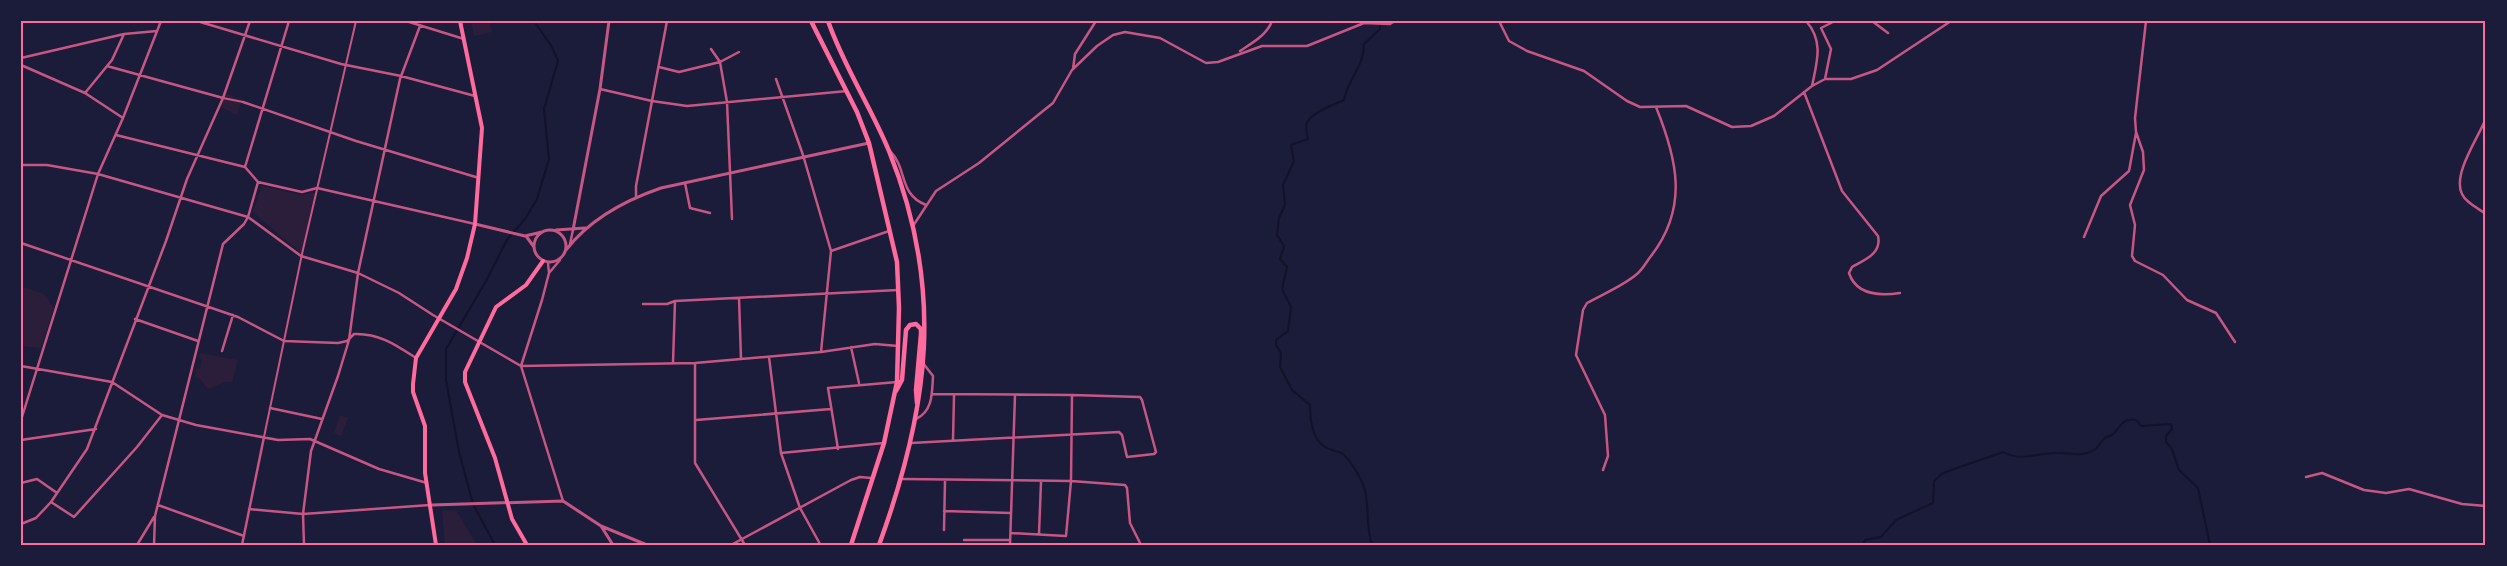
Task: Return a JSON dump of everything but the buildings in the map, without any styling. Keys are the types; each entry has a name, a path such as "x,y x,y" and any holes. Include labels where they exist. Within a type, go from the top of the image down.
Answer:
{"highway":[{"path":"811,21 847,91 869,143 875,173 891,230 899,290 897,382 884,443 851,545"},
{"path":"815,21 815,29"},
{"path":"828,21 846,63 889,150 903,188 922,267 925,295 922,362 916,418 902,479 879,545"},
{"path":"895,392 902,380 906,330 910,325 916,324 921,329 916,390 918,404"}],"main road":[{"path":"436,545 432,505 427,484 425,426 413,392 416,358 456,289 475,224 482,128 460,21"},
{"path":"527,545 512,519 495,458 465,386 465,372 496,307 526,285 543,261"}],"street":[{"path":"21,420 98,174 123,118 161,21"},
{"path":"198,21 281,47 348,65 401,76 477,97"},
{"path":"21,524 36,518 52,502 88,449 197,155 223,98 250,21"},
{"path":"245,168 289,21"},
{"path":"242,545 301,256 348,65 356,21"},
{"path":"406,21 465,39"},
{"path":"570,245 600,89 609,21"},
{"path":"636,196 636,186 667,21"},
{"path":"1072,70 1075,54 1096,21"},
{"path":"913,226 936,191 979,163 1053,102 1072,70 1113,35 1125,32 1160,38 1206,63 1218,62 1257,40 1270,27 1272,21"},
{"path":"1237,53 1262,46 1307,46 1364,23 1390,24 1395,21"},
{"path":"1499,21 1510,41 1527,51 1584,71 1613,93 1640,107 1686,106 1732,127 1751,126 1774,116 1812,86 1825,79 1851,79 1877,70 1952,21"},
{"path":"1806,21 1815,30 1818,43 1818,56 1812,86"},
{"path":"1825,79 1831,49 1821,28 1835,21"},
{"path":"1872,21 1888,33"},
{"path":"2084,237 2101,196 2129,171 2136,132 2136,109 2146,21"},
{"path":"304,545 303,514 306,474 348,340 358,273 401,76 420,26"},
{"path":"21,58 124,34 157,31"},
{"path":"85,93 107,66 124,34"},
{"path":"711,48 720,62 727,102 732,219"},
{"path":"659,67 679,72 720,62 739,52"},
{"path":"21,66 85,93 123,118"},
{"path":"107,66 262,107 331,133 478,178"},
{"path":"776,79 803,155 831,251 821,352"},
{"path":"600,89 652,101 687,106 847,91"},
{"path":"1804,92 1842,191 1878,236 1879,244 1868,260 1852,267 1849,272 1852,282 1870,293 1883,296 1900,293"},
{"path":"1603,470 1608,456 1605,415 1579,365 1576,345 1583,310 1587,303 1638,274 1662,242 1676,201 1677,181 1669,138 1656,107"},
{"path":"2486,118 2461,170 2459,181 2462,194 2471,204 2486,214"},
{"path":"2136,132 2143,152 2144,170 2130,205 2135,225 2132,250 2134,261 2163,275 2186,300 2216,313 2235,342"},
{"path":"116,135 245,168 258,182 302,192 318,188 524,235 586,228"},
{"path":"548,273 586,228 636,196 661,188 730,174 803,155 869,143"},
{"path":"889,150 898,163 910,195 926,205"},
{"path":"21,165 47,166 98,174 248,217 301,256 358,273 399,293 447,324 521,366 695,363 821,352 875,344 898,346"},
{"path":"154,545 155,516 223,244 244,224 248,217 258,182"},
{"path":"685,183 690,208 710,213"},
{"path":"555,230 565,238 566,250"},
{"path":"831,251 891,230"},
{"path":"542,232 538,236 534,247 535,253 548,263 560,260"},
{"path":"524,235 534,247"},
{"path":"21,243 232,315 284,342 338,343 348,340 354,334 381,337 416,358"},
{"path":"548,263 548,273 521,366 564,502"},
{"path":"643,304 899,290"},
{"path":"738,298 740,359"},
{"path":"673,363 675,301"},
{"path":"222,351 232,315"},
{"path":"135,320 198,341"},
{"path":"851,347 859,384"},
{"path":"768,357 781,453 800,508 820,544"},
{"path":"916,418 927,411 932,394 933,376 922,362"},
{"path":"695,363 696,463 745,545"},
{"path":"21,366 112,382 162,414 180,420 278,440 302,438 315,441 379,469 427,484"},
{"path":"838,449 828,388 897,382"},
{"path":"911,443 1012,436 1119,432 1122,435 1126,455 1129,458 1154,454 1156,452 1141,398 1072,395 954,396 932,394"},
{"path":"1010,545 1012,436 1015,395"},
{"path":"1011,533 1066,536 1071,481 1072,395"},
{"path":"953,440 954,396"},
{"path":"270,408 322,419"},
{"path":"696,420 774,412 831,409"},
{"path":"52,502 74,518 137,447 162,414"},
{"path":"22,439 96,429"},
{"path":"781,453 838,449 884,443"},
{"path":"2306,477 2322,473 2364,490 2386,493 2409,489 2462,504 2486,506"},
{"path":"731,545 851,480 860,477 873,478"},
{"path":"21,483 37,479 58,493"},
{"path":"902,479 1071,481 1126,486 1130,524 1141,545"},
{"path":"944,530 945,480"},
{"path":"1039,534 1041,482"},
{"path":"249,508 303,514 432,505 564,502 601,526 646,545"},
{"path":"158,505 244,536"},
{"path":"944,511 1011,513"},
{"path":"137,545 155,516"},
{"path":"601,526 613,545"},
{"path":"964,540 1010,540"}],"shaded area":[{"path":"471,21 489,21 492,32 474,36"},
{"path":"226,94 242,99 237,115 221,107"},
{"path":"262,186 301,195 318,192 302,254 253,211"},
{"path":"21,286 44,294 54,308 41,348 21,346"},
{"path":"200,353 238,360 232,382 225,382 208,389 200,379 195,377 197,367 200,369 202,360 199,357"},
{"path":"340,415 348,418 341,436 334,433"},
{"path":"456,510 477,545 445,545 442,511"}],"waterway":[{"path":"495,545 473,504 459,452 446,380 446,349 486,281 507,240 525,219 537,199 549,159 544,109 558,61 552,47 534,21"},
{"path":"1372,545 1366,494 1360,479 1343,454 1325,447 1317,439 1311,422 1310,405 1292,390 1280,367 1281,353 1276,345 1276,340 1288,331 1291,307 1282,289 1287,267 1280,259 1284,246 1277,235 1279,218 1285,205 1283,185 1294,161 1291,145 1308,139 1306,125 1309,119 1323,109 1344,100 1359,66 1364,44 1380,29 1380,21"},
{"path":"1862,545 1865,540 1881,537 1896,520 1933,503 1934,481 1943,473 2003,452 2023,457 2049,453 2085,454 2096,449 2105,438 2112,435 2124,422 2131,420 2136,420 2141,426 2171,424 2172,429 2166,436 2166,442 2172,449 2179,470 2198,488 2210,545"}]}
